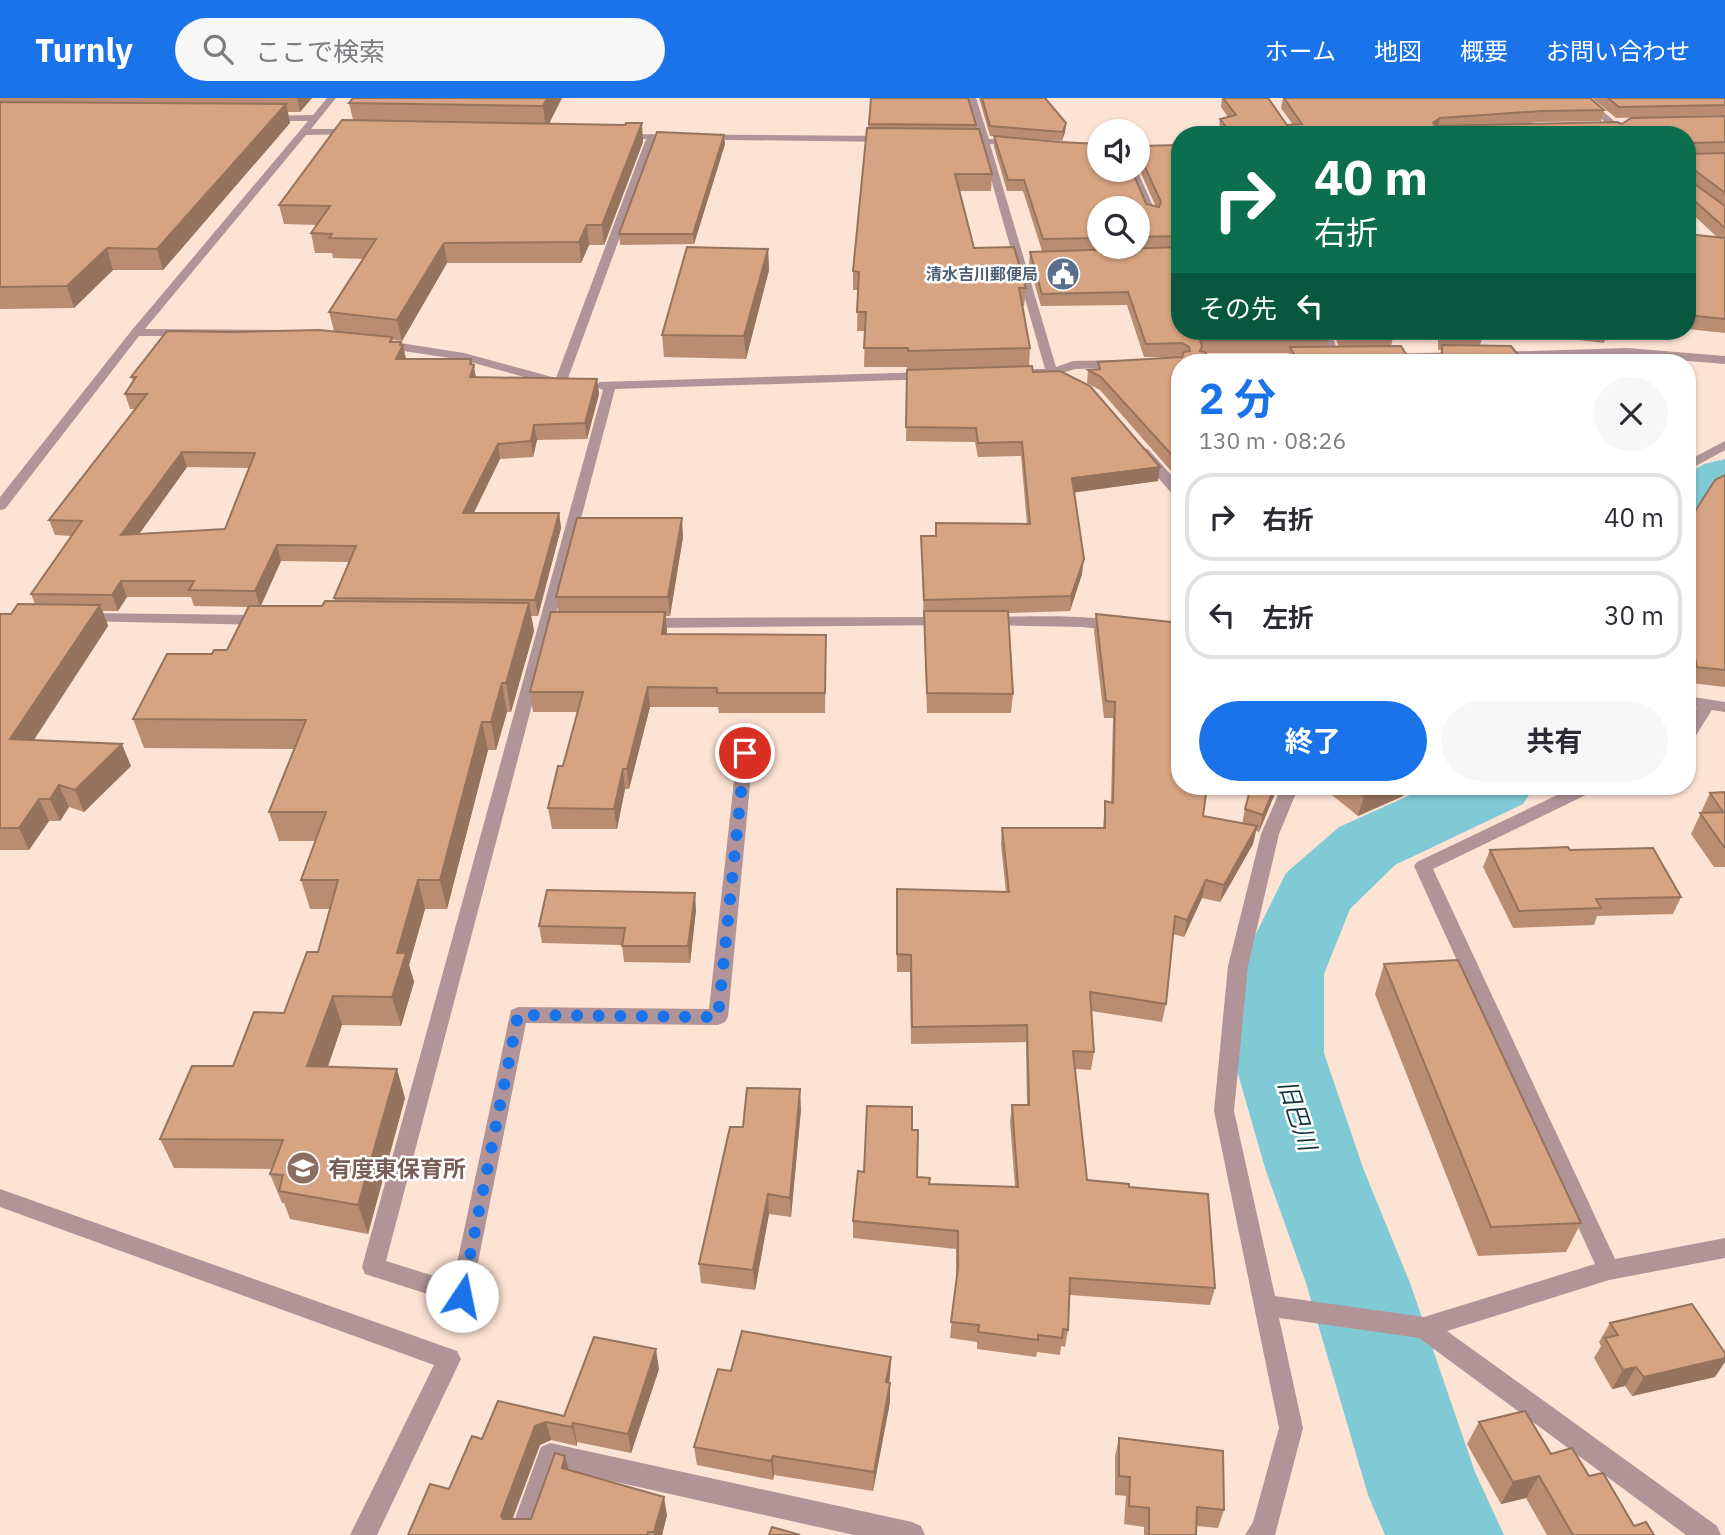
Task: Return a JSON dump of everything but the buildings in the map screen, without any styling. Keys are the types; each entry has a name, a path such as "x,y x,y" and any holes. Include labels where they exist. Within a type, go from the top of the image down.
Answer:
{"street":[{"path":"0,506 136,332 332,98"},
{"path":"972,98 1016,257 1052,373 1073,384"},
{"path":"1583,98 1615,126"},
{"path":"260,118 315,118"},
{"path":"305,132 361,133"},
{"path":"610,136 900,139"},
{"path":"560,383 652,136"},
{"path":"955,140 1021,143"},
{"path":"1137,182 1152,215"},
{"path":"1016,257 1030,256"},
{"path":"136,332 260,331 299,335"},
{"path":"363,342 464,357 580,386 942,376"},
{"path":"1558,354 1652,354"},
{"path":"1696,358 1725,360"},
{"path":"1024,374 1052,373 1073,365 1140,364"},
{"path":"610,386 373,1267 462,1296 518,1015 718,1017 745,753"},
{"path":"1137,444 1171,484"},
{"path":"1696,462 1725,445"},
{"path":"70,618 280,621"},
{"path":"629,623 1083,622 1138,628"},
{"path":"1696,703 1716,706"},
{"path":"1696,727 1716,706"},
{"path":"1258,1535 1264,1530 1290,1428 1224,1111 1238,965 1270,834 1286,795"},
{"path":"1571,795 1423,866 1609,1270"},
{"path":"0,1198 449,1359 363,1535"},
{"path":"1265,1305 1346,1319 1424,1328 1609,1270 1725,1248"},
{"path":"1424,1328 1708,1535"},
{"path":"522,1535 550,1455 912,1535"}],"waterway":[{"name":"旧巴川","path":"1696,495 1725,477"},
{"name":"旧巴川","path":"1445,1535 1425,1495 1358,1283 1314,1168 1278,1053 1280,974 1315,894 1367,846 1477,795"}],"place":[{"name":"清水吉川郵便局","path":"1063,274"},
{"name":"有度東保育所","path":"303,1168"}],"route":[{"path":"462,1296 518,1015 718,1017 745,753"}]}
